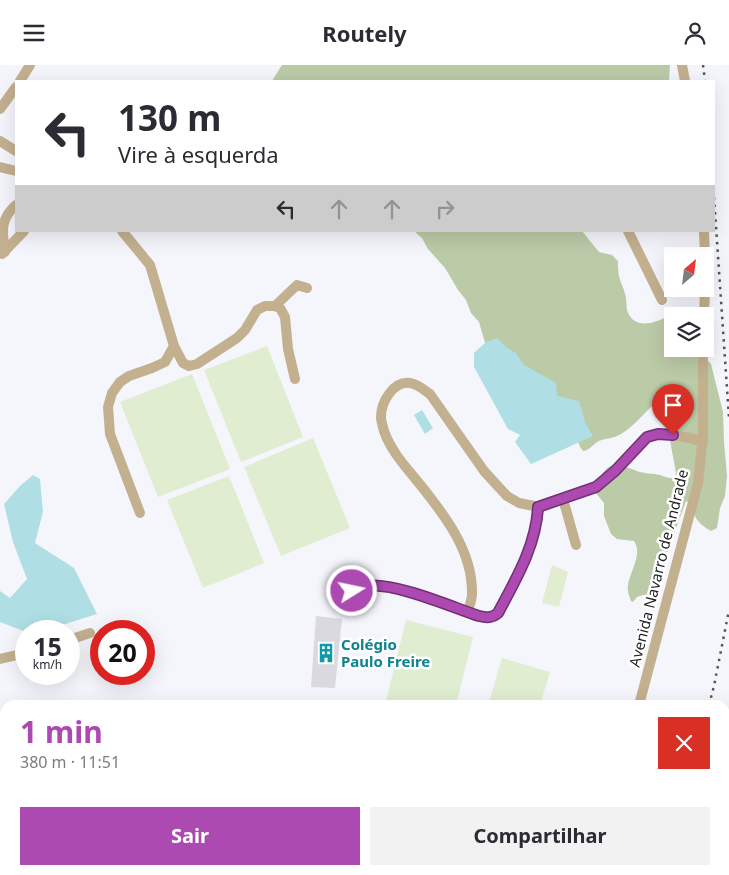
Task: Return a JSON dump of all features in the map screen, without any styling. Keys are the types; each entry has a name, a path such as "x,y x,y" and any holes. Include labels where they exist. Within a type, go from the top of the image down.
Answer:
{"street":[{"path":"21,80 30,65"},
{"path":"682,65 685,80"},
{"path":"0,109 15,88"},
{"path":"0,141 15,150"},
{"path":"0,167 15,171"},
{"path":"2,254 1,225 7,212 15,206"},
{"path":"2,254 23,232"},
{"path":"123,232 150,265 174,346 183,363 189,366 197,364 245,330 257,310 266,306 275,306 280,308 285,317 288,349 295,379"},
{"path":"628,232 662,300"},
{"path":"704,232 705,247"},
{"path":"275,306 297,285 307,288"},
{"path":"140,513 110,434 108,407 112,393 120,382 129,376 152,369 165,362 174,346"},
{"name":"Avenida Navarro de Andrade","path":"640,700 698,483 703,442 703,357"},
{"path":"468,612 472,595 470,572 464,551 451,526 396,455 385,433 381,418 382,407 392,389 400,384 410,383 420,386 430,394 484,471 507,496 519,503 538,507 596,487 615,471 647,437 658,434 673,435 703,442"},
{"path":"563,499 576,545"},
{"path":"352,591 367,586 390,588 426,597 487,618 498,613 532,546 538,524 538,507"},
{"path":"80,636 90,633"},
{"path":"0,659 15,656"}],"green space":[{"path":"282,65 670,65 669,80 273,80"},
{"path":"415,232 583,232 599,252 612,255 618,261 619,276 626,296 627,310 630,317 640,323 659,321 664,318 664,357 704,357 711,364 723,412 727,476 725,496 720,508 717,528 711,531 700,523 690,503 686,501 667,553 658,592 653,601 643,595 637,597 633,602 631,601 628,587 637,557 636,546 634,541 617,539 611,534 604,516 604,503 595,492 594,487 607,468 615,465 643,473 675,478 676,473 669,435 680,416 679,406 659,400 621,434 599,441 583,451 574,430 486,346 479,322 471,313 466,300 445,268 428,249 422,238"},
{"path":"267,346 303,437 241,462 204,370"},
{"path":"192,374 230,469 158,497 120,402"},
{"path":"313,438 350,528 281,556 244,467"},
{"path":"229,476 264,563 203,588 167,500"},
{"path":"552,565 568,572 559,607 542,603"},
{"path":"406,620 473,637 457,700 386,700"},
{"path":"502,658 550,672 542,700 489,700"}],"water":[{"path":"497,338 507,348 516,353 524,365 556,383 557,396 579,401 585,422 593,436 531,464 515,442 520,435 508,429 474,367 474,353 486,342"},
{"path":"422,410 433,428 425,434 414,415"},
{"path":"33,475 40,479 43,512 35,543 74,568 97,614 78,620 15,620 15,628 0,622 0,591 10,598 27,579 13,542 4,504"}],"building":[{"name":"Colégio Paulo Freire","path":"316,616 342,619 335,688 311,687"}],"railway":[{"path":"703,65 705,80"},
{"path":"715,212 729,418"},
{"path":"710,700 729,610"}],"place":[{"name":"Colégio Paulo Freire","path":"326,653"}],"route":[{"path":"352,591 367,586 390,588 426,597 479,616 487,618 494,616 498,613 532,546 538,524 538,507 596,487 615,471 647,437 658,434 673,435"}]}
